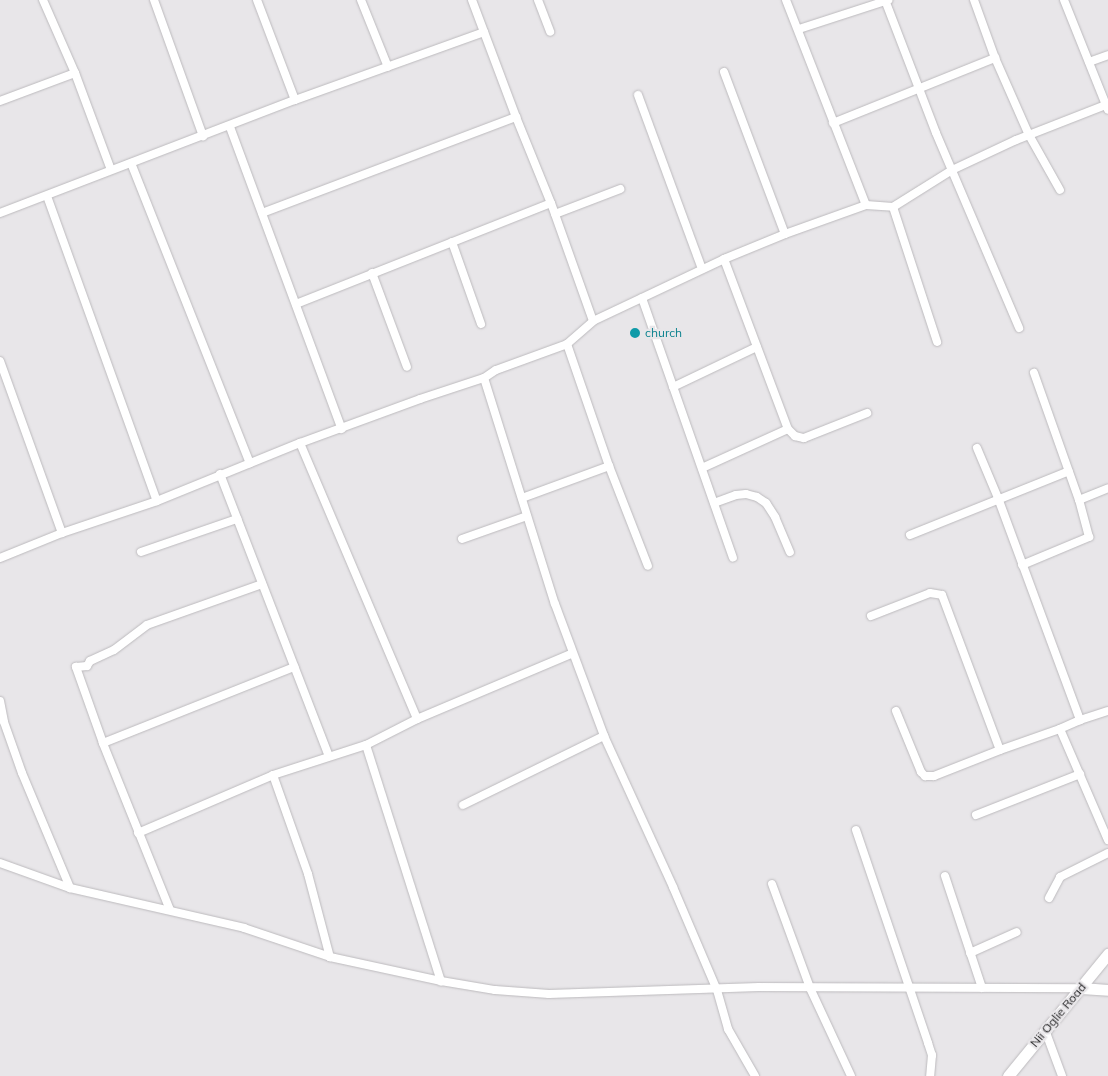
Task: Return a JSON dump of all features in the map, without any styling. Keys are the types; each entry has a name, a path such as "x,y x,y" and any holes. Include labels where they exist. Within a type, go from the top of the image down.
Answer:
{"street":[{"path":"44,0 75,73 110,170"},
{"path":"154,0 203,136"},
{"path":"257,0 295,100"},
{"path":"361,0 388,68"},
{"path":"472,0 551,203 593,321"},
{"path":"538,0 550,32"},
{"path":"786,0 799,28 866,205"},
{"path":"799,28 886,0 952,170 1019,328"},
{"path":"974,0 995,58 1029,135 1060,190"},
{"path":"0,558 62,533 157,501 300,443 420,399 484,378 496,370 567,344 593,321 724,259 785,234 866,205 893,207 952,170 1029,135 1107,107 1064,0"},
{"path":"0,213 110,170 230,127 295,100 484,32"},
{"path":"1089,62 1108,54"},
{"path":"834,123 919,87 995,58"},
{"path":"724,72 785,234"},
{"path":"0,101 75,73"},
{"path":"638,95 702,269"},
{"path":"262,213 516,117"},
{"path":"230,127 342,429"},
{"path":"131,164 250,463"},
{"path":"555,214 620,190"},
{"path":"47,196 157,501"},
{"path":"296,304 551,203"},
{"path":"893,207 937,342"},
{"path":"452,242 481,324"},
{"path":"724,259 788,429 795,436 804,438 868,413"},
{"path":"372,273 407,367"},
{"path":"642,298 733,558"},
{"path":"567,344 609,466 648,566"},
{"path":"673,387 757,347"},
{"path":"0,361 62,533"},
{"path":"1022,565 1089,537 1079,500 1034,373"},
{"path":"484,378 572,653 604,736 673,887 717,990 728,1029 755,1076"},
{"path":"702,468 788,429"},
{"path":"300,443 417,720"},
{"path":"977,448 998,498 1080,720"},
{"path":"522,498 609,466"},
{"path":"910,535 1069,471"},
{"path":"220,474 329,756"},
{"path":"1079,500 1108,488"},
{"path":"714,503 736,495 746,494 757,497 766,504 774,517 790,552"},
{"path":"462,539 527,516"},
{"path":"140,552 237,519"},
{"path":"170,910 138,834 76,667 87,666 90,661 114,650 132,634 146,625 262,584"},
{"path":"871,616 934,592 942,595 1000,750"},
{"path":"138,834 273,775 366,745 417,720 572,653"},
{"path":"103,743 294,667"},
{"path":"0,701 4,722 22,773 70,888"},
{"path":"896,711 920,772 925,776 934,776 1108,711"},
{"path":"1060,729 1108,840"},
{"path":"462,805 604,736"},
{"path":"366,745 441,981"},
{"path":"976,815 1080,774"},
{"path":"273,775 308,874 330,957"},
{"path":"856,830 911,988 932,1055 930,1076"},
{"path":"1049,898 1060,877 1108,853"},
{"path":"0,863 70,888 244,928 330,957 441,981 510,992 549,994 717,990 758,987 1081,988 1108,990"},
{"path":"945,876 982,988"},
{"path":"772,884 810,988 851,1076"},
{"path":"970,953 1018,932"},
{"name":"Nii Oglie Road","path":"1008,1076 1108,954"},
{"path":"1045,1030 1062,1076"}],"place":[{"name":"church","path":"635,333"}]}
